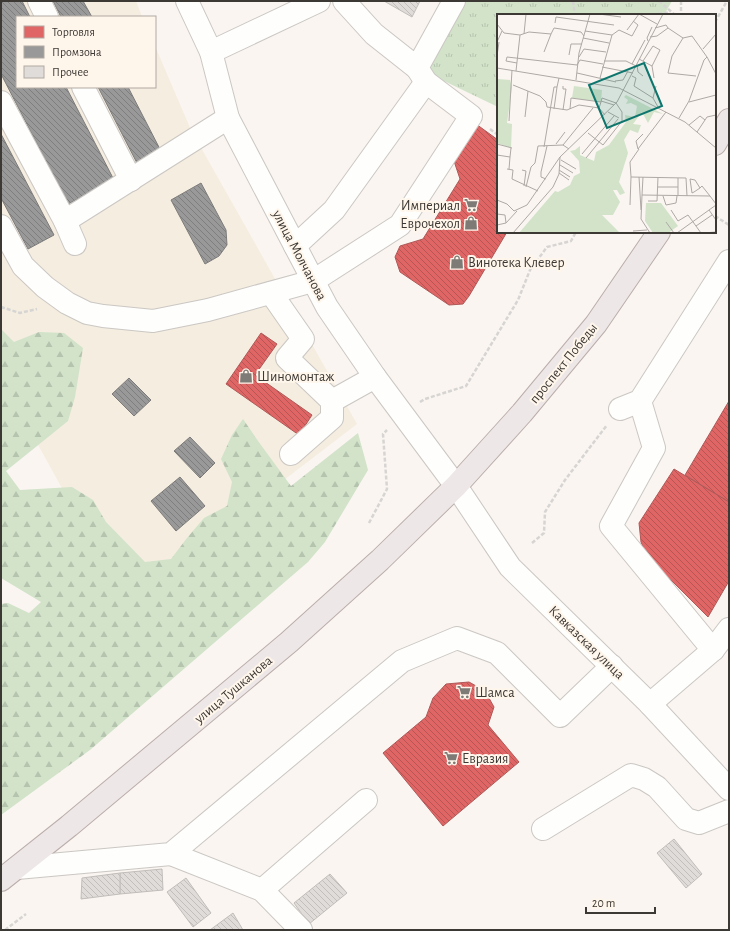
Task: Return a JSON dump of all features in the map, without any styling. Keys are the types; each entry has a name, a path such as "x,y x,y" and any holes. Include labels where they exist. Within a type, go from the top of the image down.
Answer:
{"main road":[{"path":"716,142 729,120"},
{"name":"проспект Победы","path":"456,486 522,413 596,324 658,233"},
{"name":"улица Тушканова","path":"9,874 289,642 380,560 456,486"}],"street":[{"path":"39,1 46,16"},
{"name":"улица Молчанова","path":"187,1 211,52 228,118 327,307 375,377 456,486"},
{"path":"211,52 319,1"},
{"path":"1,226 23,266 45,287 67,303 87,313 153,321 208,310 313,281 400,225 471,116 374,34 344,1"},
{"path":"295,246 334,210 421,75 454,1"},
{"path":"84,88 131,180"},
{"path":"1,102 65,221 75,244"},
{"path":"65,221 228,118"},
{"path":"620,409 640,401 729,262"},
{"path":"271,293 303,339 287,358 332,402 332,418 291,454"},
{"path":"332,402 375,377"},
{"path":"640,401 654,448 611,526 713,650"},
{"name":"Кавказская улица","path":"456,486 510,567 650,704 729,789"},
{"path":"650,704 713,650 729,629"},
{"path":"171,854 402,661 457,638 497,653 560,716 612,666"},
{"path":"543,829 632,775 644,779 657,788 686,820 699,822 729,811"},
{"path":"262,890 366,800"},
{"path":"9,874 171,854 262,890 301,930"}],"path":[{"path":"572,1 575,14"},
{"path":"659,1 674,14"},
{"path":"681,1 681,14"},
{"path":"716,20 727,1"},
{"path":"658,14 671,12"},
{"path":"716,217 729,225"},
{"path":"369,523 387,489 383,434 403,415 425,399 466,386 518,300 530,270 547,247 571,242 576,233"},
{"path":"532,543 544,533 545,512 565,480 620,409"},
{"path":"5,930 26,914"}],"shaded area":[{"path":"1,1 136,1 142,16 16,16 16,88 156,88 156,48 191,130 357,424 125,602 1,378"}],"green space":[{"path":"454,1 672,1 665,14 497,14 497,107 417,68"},
{"path":"1,329 14,342 39,332 64,333 83,348 75,397 68,421 6,471 20,490 72,487 93,500 106,522 145,562 171,559 204,518 227,506 232,482 221,459 232,435 243,419 291,486 358,433 368,470 325,542 308,562 90,750 1,815 1,604 8,603 29,613 41,602 1,578"}],"building: Торговля":[{"name":"Империал","path":"476,124 497,139 497,233 506,233 463,304 449,305 400,272 395,257 400,246 423,239 460,179 454,161"},
{"path":"261,333 277,344 255,375 312,415 299,435 226,384"},
{"path":"729,401 729,502 685,475"},
{"path":"674,469 729,502 729,581 708,617 647,556 641,542 639,523"},
{"name":"Евразия","path":"469,682 485,691 494,707 488,725 519,762 443,826 383,753 426,717 433,698 446,684"}],"building: Промзона":[{"path":"1,1 22,1 30,16 16,16 16,88 67,88 114,180 68,204 1,74"},
{"path":"53,1 83,1 91,16 60,16"},
{"path":"99,88 129,88 163,155 139,167"},
{"path":"1,134 54,235 28,249 1,198"},
{"path":"201,183 226,230 227,245 219,256 205,264 171,200"},
{"path":"129,378 151,400 134,416 112,394"},
{"path":"190,437 215,463 200,478 174,451"},
{"path":"180,477 205,506 176,531 151,501"}],"building: Прочее":[{"path":"384,1 420,1 412,17"},
{"path":"674,839 702,874 686,888 657,853"},
{"path":"162,869 163,890 120,894 120,873"},
{"path":"120,873 120,894 81,899 82,878"},
{"path":"330,874 347,893 309,924 294,903"},
{"path":"186,878 211,913 193,927 167,892"},
{"path":"233,913 243,930 210,930"}],"place":[{"name":"Империал","path":"471,205"},
{"name":"Еврочехол","path":"471,223"},
{"name":"Винотека Клевер","path":"457,262"},
{"name":"Шиномонтаж","path":"246,376"},
{"name":"Шамса","path":"464,692"},
{"name":"Евразия","path":"451,758"}]}
